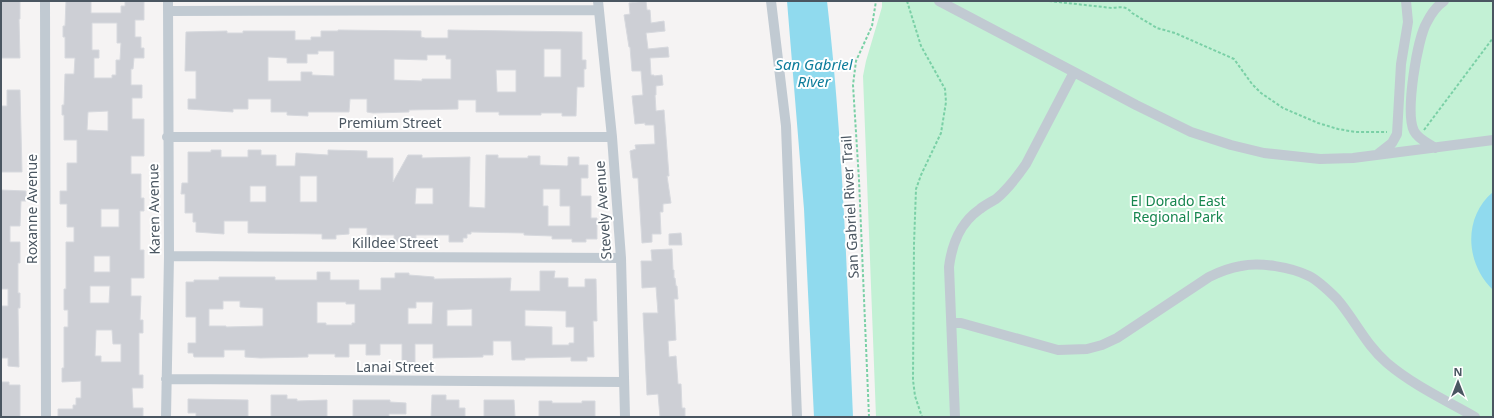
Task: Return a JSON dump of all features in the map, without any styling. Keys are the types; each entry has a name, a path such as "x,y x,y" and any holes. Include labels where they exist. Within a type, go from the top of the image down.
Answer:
{"street":[{"name":"Roxanne Avenue","path":"45,1 46,417"},
{"path":"771,1 786,126 798,417"},
{"path":"939,1 1136,105 1192,132 1231,145 1264,153 1312,158 1353,158 1493,140"},
{"path":"1377,155 1392,143 1397,134 1401,64 1408,22 1406,1"},
{"path":"1435,148 1415,134 1411,121 1410,107 1420,40 1427,22 1438,6 1444,1"},
{"path":"168,6 598,6"},
{"name":"Karen Avenue","path":"166,417 169,256 168,6"},
{"name":"Stevely Avenue","path":"598,6 612,137 621,258 625,417"},
{"path":"955,417 949,267 951,251 958,234 967,221 1006,189 1026,164 1074,72"},
{"name":"Premium Street","path":"168,137 612,137"},
{"name":"Killdee Street","path":"169,256 621,258"},
{"path":"952,323 961,323 1058,350 1087,349 1102,345 1117,338 1209,277 1223,270 1242,265 1264,264 1309,276 1326,288 1337,300 1372,349 1387,363 1404,376 1475,417"},
{"name":"Lanai Street","path":"166,379 623,382"}],"path":[{"name":"San Gabriel River Trail","path":"869,417 853,78 859,53 869,33 874,18 876,1"},
{"path":"907,1 921,46 945,89 946,102 941,133 916,189 913,380 915,396 922,417"},
{"path":"1049,1 1112,8 1122,7 1130,9 1132,13 1157,28 1175,33 1234,59 1256,89 1283,108 1338,130 1355,132 1390,132"},
{"path":"1422,132 1493,38"}],"green space":[{"name":"El Dorado East Regional Park","path":"882,1 1493,1 1493,417 876,417 863,76 882,7"}],"water":[{"name":"San Gabriel River","path":"787,1 827,1 841,157 853,417 814,417 804,209"},
{"path":"1493,192 1493,290 1477,267 1471,240 1472,227 1476,214 1483,202"}],"building":[{"path":"1,1 20,1 20,58 1,58"},
{"path":"66,1 91,1 91,13 121,13 121,6 125,6 125,1 144,1 144,20 135,20 135,37 141,37 141,48 144,48 144,58 134,58 133,69 131,69 131,85 142,85 142,98 132,98 132,119 144,119 144,156 131,156 131,174 141,174 141,198 144,198 144,211 140,211 140,250 144,250 144,278 131,278 131,296 141,296 140,320 143,320 143,333 139,333 139,375 143,375 143,388 132,388 133,408 143,408 143,417 58,417 58,409 73,409 73,405 76,405 76,398 81,398 81,381 62,382 62,368 64,368 64,327 68,327 68,310 64,310 64,289 66,289 66,242 74,242 74,227 67,227 67,204 60,204 60,191 67,191 67,163 77,163 77,140 64,140 64,115 62,115 62,105 64,105 65,74 74,74 75,58 65,58 65,37 63,37 63,26 65,26","holes":["92,23 117,23 117,43 121,43 120,60 116,60 116,75 112,75 112,78 94,78 94,58 99,58 99,50 92,50","108,111 108,131 87,130 88,112","101,209 119,209 119,227 101,227","94,256 110,256 110,272 94,272","90,286 110,286 109,303 90,303","96,330 112,330 113,344 121,344 121,362 101,362 101,356 95,356"]},
{"path":"646,1 647,10 650,10 651,23 664,21 665,31 646,33 648,49 668,47 669,57 650,58 651,75 662,75 663,85 656,86 656,111 664,110 669,176 667,176 671,203 663,204 663,212 660,212 661,234 652,234 652,242 642,243 638,178 633,178 630,151 636,149 635,145 655,144 654,125 645,125 645,123 635,124 632,96 643,95 641,71 632,71 630,47 624,15 630,14 629,3"},
{"path":"448,30 582,32 582,60 586,60 586,69 584,69 584,87 577,87 576,116 562,116 562,113 541,113 541,115 499,115 499,112 476,112 476,100 458,100 458,109 409,110 409,112 373,113 367,112 367,99 350,99 349,112 308,112 308,116 287,115 287,112 271,112 271,99 248,99 248,109 233,109 233,112 188,109 188,99 196,99 196,71 185,71 186,32 227,31 227,33 243,33 243,31 295,31 295,40 311,40 311,37 321,37 321,31 421,31 421,37 425,38 448,38","holes":["544,49 561,49 561,77 544,77","318,51 334,51 334,76 312,75 312,72 301,72 301,81 268,81 268,57 287,58 287,63 307,63 307,54 318,54","427,55 446,55 446,59 451,59 451,79 422,79 422,81 394,80 394,59 427,60","496,70 516,70 516,92 497,92"]},
{"path":"7,90 20,90 22,172 1,172 1,106 7,106"},
{"path":"211,150 221,150 221,157 248,157 248,150 261,150 261,155 276,155 276,166 295,166 296,153 328,155 328,150 367,151 367,158 393,158 393,182 408,155 422,155 422,158 470,157 469,207 485,208 486,155 498,155 498,158 528,158 528,156 540,156 540,165 567,166 568,157 579,157 579,165 588,165 588,178 581,178 581,196 591,196 591,218 597,218 597,239 586,239 586,242 572,242 572,239 552,239 552,236 524,235 524,233 471,232 471,234 467,234 467,238 463,238 463,242 449,242 449,235 416,235 416,242 394,242 394,235 367,235 367,228 349,228 349,234 336,235 336,239 322,239 322,234 248,233 248,221 224,221 224,234 196,232 196,222 193,222 193,213 185,213 185,194 181,194 182,183 188,183 188,152 211,152","holes":["300,176 317,176 317,202 300,202","250,186 266,186 266,202 250,202","416,188 433,188 433,204 415,204","543,189 560,189 560,206 570,206 570,226 548,226 548,206 543,206"]},
{"path":"1,190 26,191 26,201 21,201 20,226 10,226 10,242 20,242 20,263 18,263 18,293 20,293 20,308 18,308 19,367 8,366 8,358 1,358 1,306 8,306 8,289 1,289"},
{"path":"681,233 682,245 669,245 669,234"},
{"path":"672,249 673,270 677,286 678,299 674,299 676,340 668,341 669,357 676,356 678,384 681,384 682,408 685,408 685,417 660,417 658,394 647,395 643,313 658,313 656,287 642,288 641,261 652,261 651,250"},
{"path":"540,271 555,271 554,278 568,278 568,287 585,287 585,279 596,279 597,321 593,321 594,357 587,357 587,361 571,361 571,357 525,358 525,360 512,360 511,341 493,341 493,355 483,355 483,357 433,358 433,344 415,344 415,363 402,363 402,344 380,344 380,355 366,355 366,344 349,344 349,357 335,357 335,354 308,354 308,357 245,357 245,350 224,350 224,357 194,357 193,353 188,353 188,343 196,343 196,317 186,317 186,282 194,282 194,280 219,280 219,277 275,277 275,280 317,280 317,272 330,272 330,280 359,280 359,290 381,290 381,278 395,278 395,273 409,273 409,275 434,277 434,279 511,278 510,291 540,291","holes":["223,301 240,301 240,307 263,308 263,326 209,326 209,309 223,309","317,302 346,302 346,304 355,304 355,323 352,323 352,325 326,325 326,323 317,323","416,302 433,302 432,324 408,324 408,308 416,308","472,309 472,326 447,326 447,310","525,310 566,311 566,327 574,327 574,343 569,343 569,345 552,345 552,327 525,326"]},
{"path":"1,382 9,382 9,385 20,385 20,417 1,417"},
{"path":"271,395 287,395 287,399 297,399 297,401 327,400 327,417 271,417"},
{"path":"432,395 446,395 446,400 459,400 459,408 465,408 465,417 431,417"},
{"path":"188,399 248,400 248,417 196,417 196,413 188,413"},
{"path":"353,400 390,400 390,402 406,403 406,414 389,414 389,417 353,417"},
{"path":"484,400 514,400 515,417 484,417"},
{"path":"539,401 552,401 552,403 582,403 582,401 595,401 595,417 539,417"}]}
